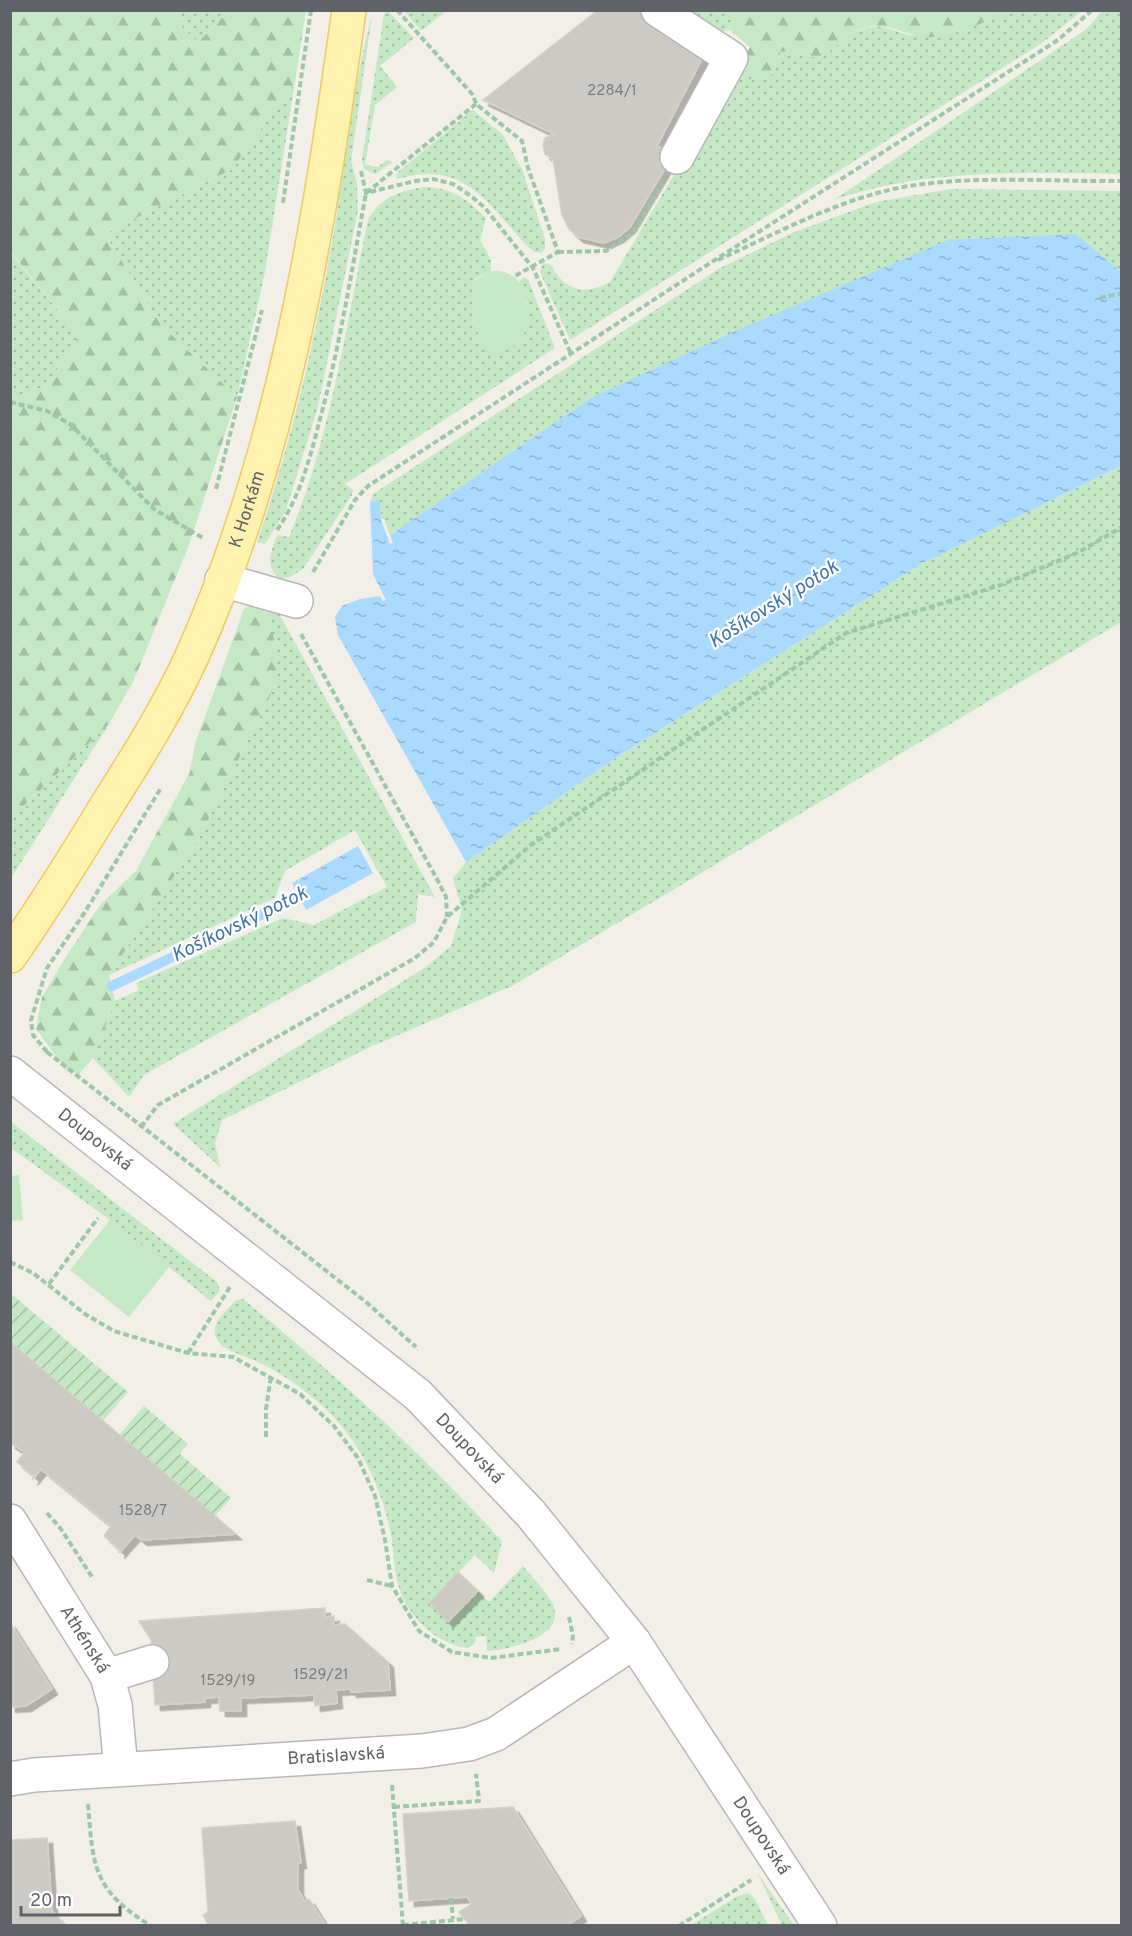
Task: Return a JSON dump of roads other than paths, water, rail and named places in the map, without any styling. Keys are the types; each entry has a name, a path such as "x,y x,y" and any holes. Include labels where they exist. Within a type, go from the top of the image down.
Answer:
{"main road":[{"name":"K Horkám","path":"10,956 90,833 173,695 222,580 264,452 297,319 334,114 349,10"}],"street":[{"path":"658,10 731,58 677,157"},
{"path":"222,580 296,601"},
{"name":"Doupovská","path":"10,1072 418,1395 531,1514 634,1642 820,1926"},
{"name":"Athénská","path":"10,1521 107,1676 115,1705 121,1769"},
{"name":"Bratislavská","path":"10,1779 34,1774 422,1751 468,1744 496,1734 634,1642"},
{"path":"107,1676 152,1662"}],"water":[{"path":"1076,234 1121,272 1121,466 921,564 614,759 466,862 338,635 335,617 342,606 360,599 380,596 383,601 386,600 373,574 370,502 380,500 381,520 390,544 393,543 390,535 591,398 731,333 948,240"},
{"path":"358,846 373,873 306,910 292,883"}],"waterway":[{"name":"Košíkovský potok","path":"112,986 311,891"}]}
